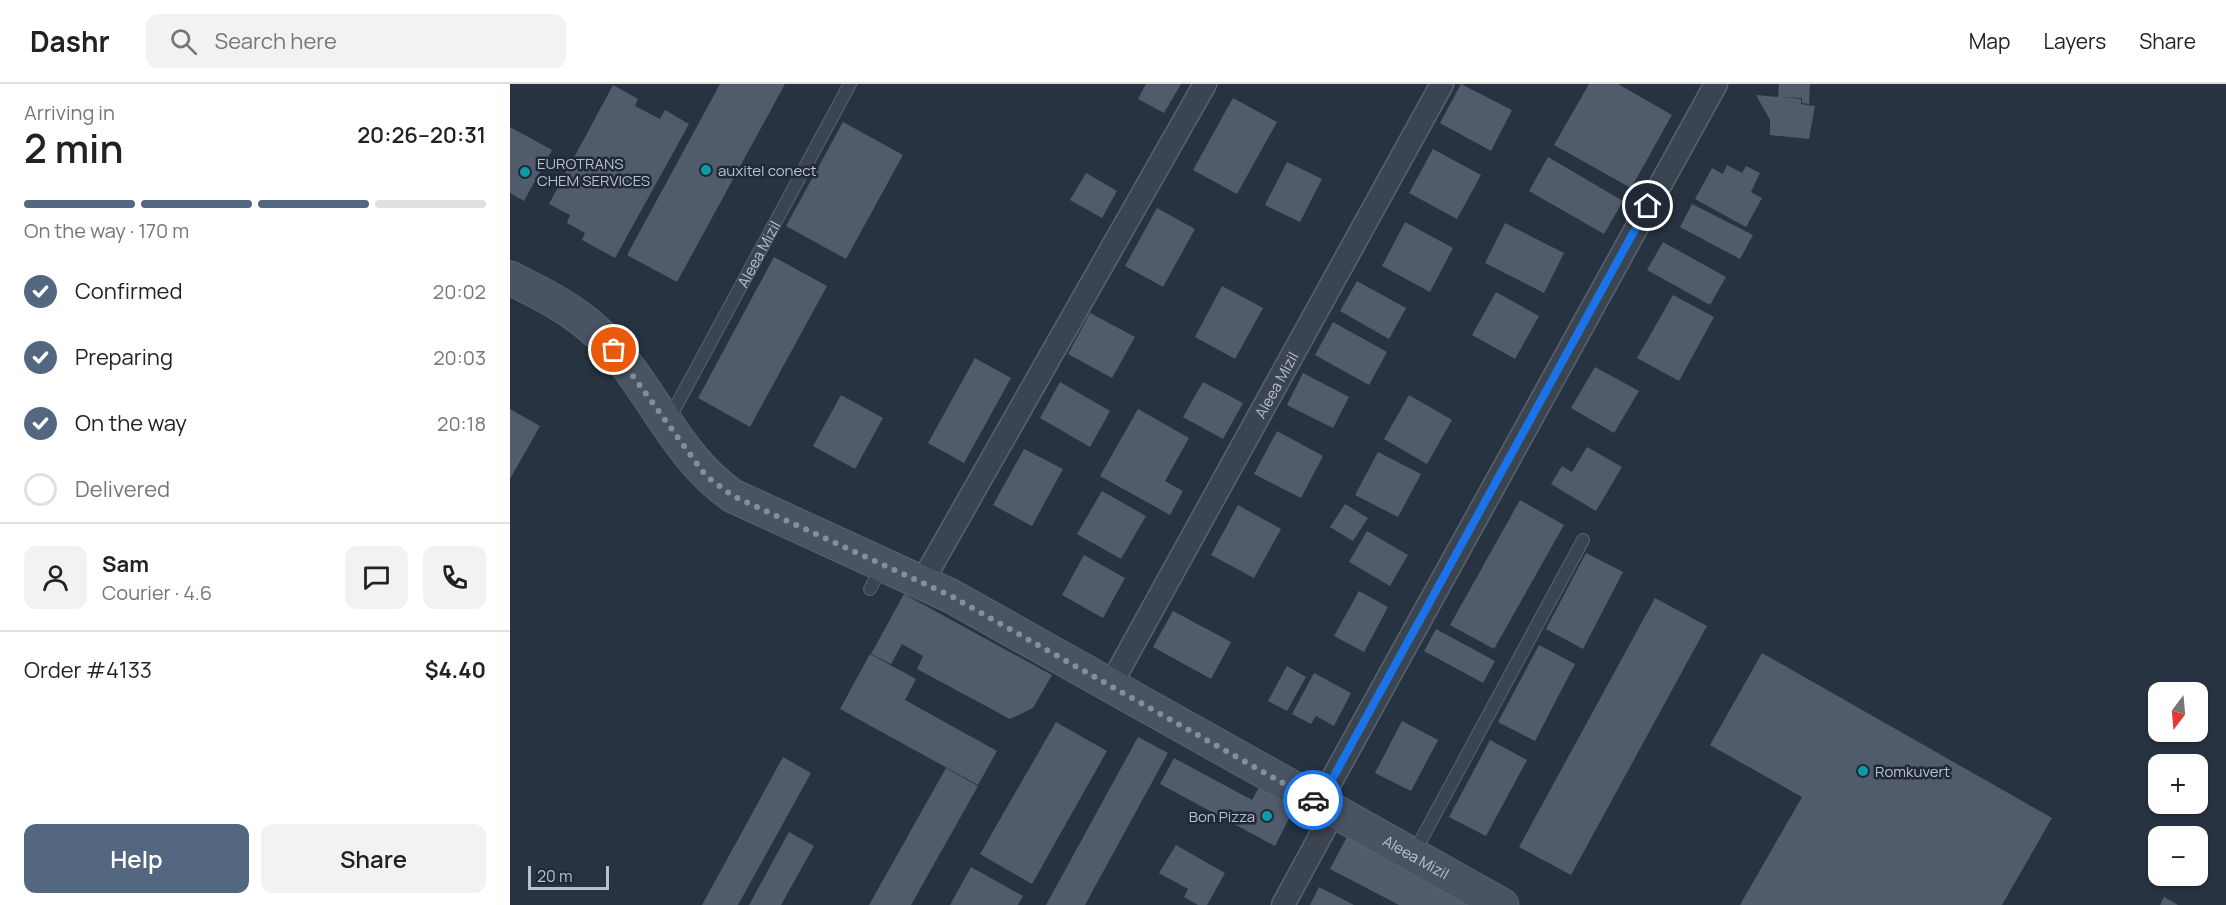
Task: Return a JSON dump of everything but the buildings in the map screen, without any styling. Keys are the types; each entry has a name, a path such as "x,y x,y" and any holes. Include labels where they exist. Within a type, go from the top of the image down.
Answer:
{"street":[{"path":"922,582 1205,84"},
{"name":"Aleea Mizil","path":"1110,686 1442,84"},
{"path":"1283,905 1326,807 1706,88"},
{"name":"Aleea Mizil","path":"510,279 566,307 600,334 706,476 733,496 877,577 922,582 1502,905"}],"lane":[{"name":"Aleea Mizil","path":"667,422 850,84"},
{"path":"1413,855 1583,540"}],"way so far":[{"path":"614,350 706,476 733,496 951,596 1313,800"}],"place":[{"name":"auxitel conect","path":"706,170"},
{"name":"EUROTRANS CHEM SERVICES","path":"525,172"},
{"name":"Romkuvert","path":"1863,771"},
{"name":"Bon Pizza","path":"1267,816"}],"route":[{"path":"1313,800 1319,803 1648,206"}]}
